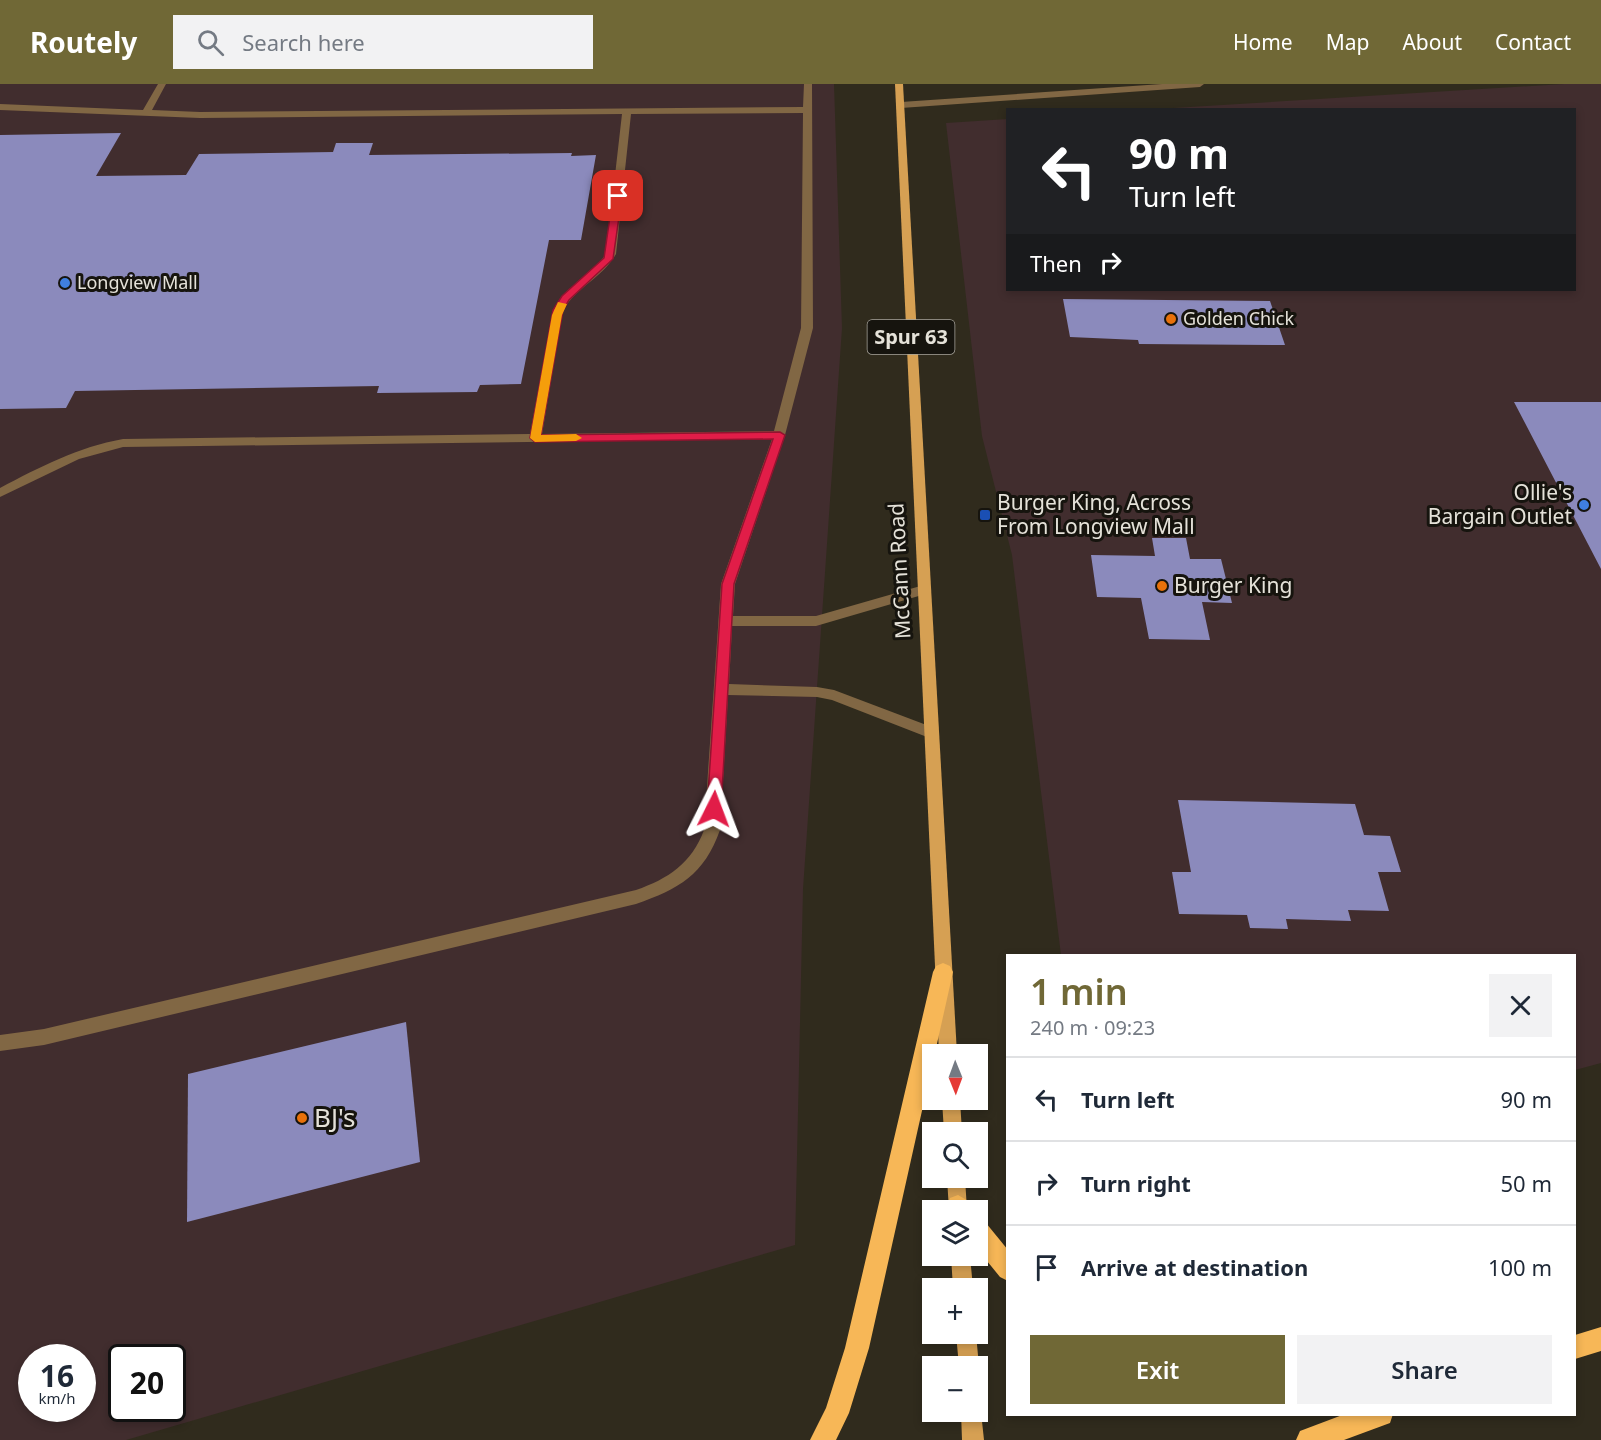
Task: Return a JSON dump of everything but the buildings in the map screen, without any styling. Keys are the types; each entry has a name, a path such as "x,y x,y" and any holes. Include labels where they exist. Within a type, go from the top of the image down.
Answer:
{"highway":[{"path":"823,1440 837,1413 857,1348 943,972"},
{"path":"988,1244 1006,1266"},
{"path":"1576,1347 1601,1339"},
{"path":"1309,1440 1375,1416"}],"main road":[{"name":"McCann Road","path":"899,84 947,1044"},
{"path":"972,1422 973,1440"}],"street":[{"path":"146,112 162,84"},
{"path":"0,1043 44,1037 636,897 674,883 698,860 708,844 712,830 724,621 732,566 780,435 807,328 808,84"},
{"path":"901,105 1200,84"},
{"path":"0,107 210,115 808,110"},
{"path":"535,438 558,310 565,298 602,266 610,254 627,111"},
{"path":"0,493 75,456 95,448 123,443 780,435"},
{"path":"724,621 816,621 924,590"},
{"path":"721,689 799,690 825,694 932,733"}],"shaded area":[{"name":"Longview Mall","path":"0,84 834,84 842,328 803,889 795,1245 126,1440 0,1440"},
{"path":"1564,84 1601,84 1601,1063 1576,1070 1576,954 1061,954 1012,555 982,436 946,123 1006,119 1006,291 1576,291 1576,108 1173,108"}],"slow traffic":[{"path":"562,304 558,310 535,438 576,438"}],"place":[{"name":"Longview Mall","path":"65,283"},
{"name":"Golden Chick","path":"1171,319"},
{"name":"Ollie's Bargain Outlet","path":"1584,505"},
{"name":"Burger King, Across From Longview Mall","path":"985,515"},
{"name":"Burger King","path":"1162,586"},
{"name":"BJ's","path":"302,1118"}],"route":[{"path":"618,196 608,259 565,298 558,310 535,438 780,435 732,566 725,601 714,809"}]}
